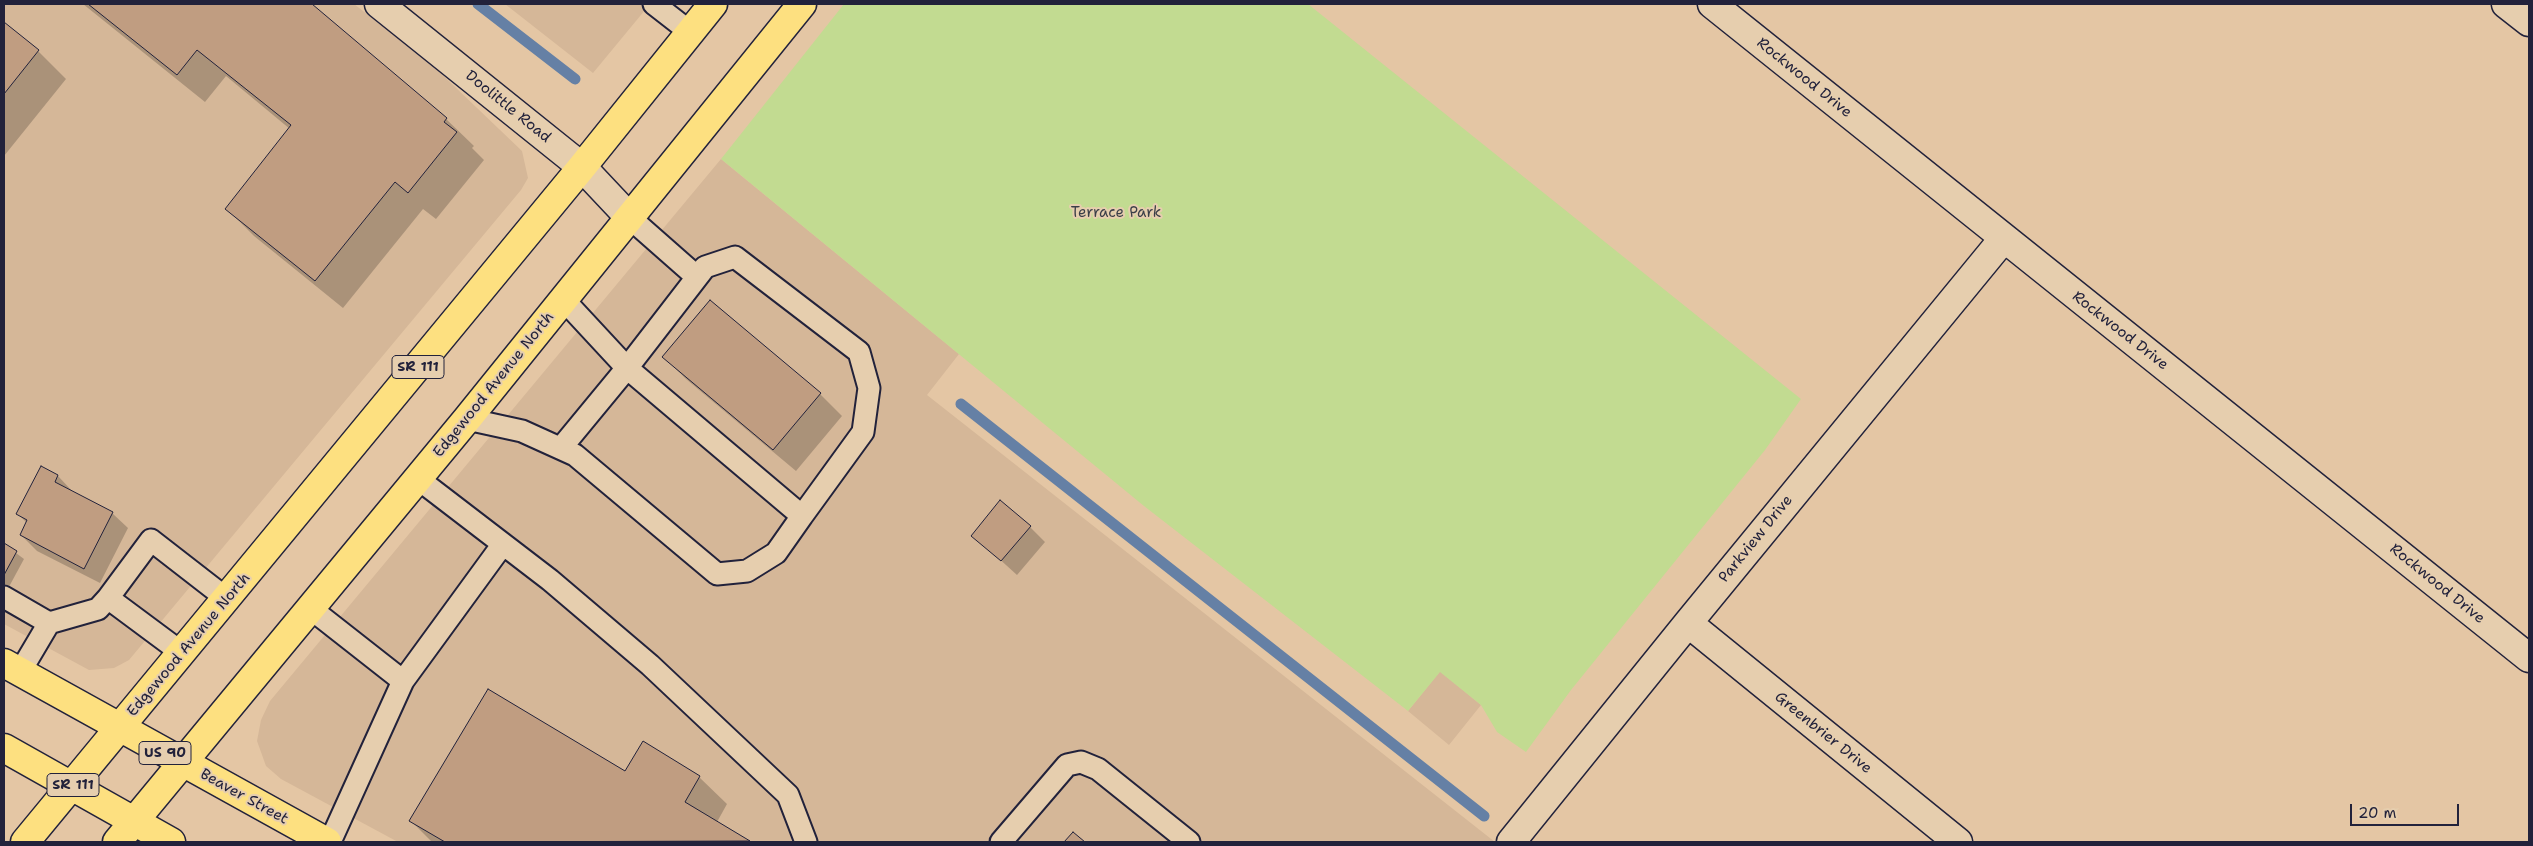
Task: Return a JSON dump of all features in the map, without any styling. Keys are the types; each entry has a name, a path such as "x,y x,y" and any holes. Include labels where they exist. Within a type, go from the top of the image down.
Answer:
{"main road":[{"name":"Edgewood Avenue North","path":"120,728 582,167 713,4"},
{"name":"Edgewood Avenue North","path":"117,842 630,218 802,4"},
{"name":"Beaver Street","path":"12,668 329,842"},
{"name":"SR 111","path":"25,842 120,728"},
{"path":"4,748 172,842"}],"street":[{"name":"Doolittle Road","path":"379,4 582,167 630,218"},
{"name":"Rockwood Drive","path":"1712,4 2529,658"},
{"path":"2506,4 2529,22"},
{"name":"Parkview Drive","path":"1511,842 2004,238"},
{"name":"Greenbrier Drive","path":"1688,623 1958,842"}],"lane":[{"path":"654,4 690,32"},
{"path":"630,218 697,277"},
{"path":"466,418 522,431 574,455 717,574 747,571 776,553 863,432 869,388 859,352 735,257 705,267 627,368 561,448"},
{"path":"563,299 627,368 802,516"},
{"path":"417,478 550,580 650,665 788,795 806,842"},
{"path":"12,668 49,623 98,609 151,540 227,599"},
{"path":"329,842 403,682 503,544"},
{"path":"4,597 49,623"},
{"path":"108,598 182,653"},
{"path":"310,608 403,682"},
{"path":"1001,842 1067,765 1081,762 1098,769 1189,842"}],"shaded area":[{"path":"4,4 354,4 431,64 522,151 528,178 521,190 129,660 114,668 89,670 4,624"},
{"path":"505,4 650,4 593,73"},
{"path":"721,159 959,354 927,395 1495,842 398,842 281,779 266,766 257,741 261,720 270,701"},
{"path":"1440,671 1481,705 1449,745 1408,711"}],"green space":[{"name":"Terrace Park","path":"844,4 1308,4 1801,399 1765,450 1571,690 1526,752 1497,732 1481,705 1440,672 1408,711 1144,506 721,159"}],"building":[{"path":"88,4 312,4 447,118 444,122 457,132 408,193 395,182 315,281 225,209 291,125 197,50 177,75"},
{"path":"4,22 39,50 4,94"},
{"path":"710,300 821,393 773,450 662,357"},
{"path":"41,466 58,475 55,482 113,512 84,569 20,535 27,520 16,514"},
{"path":"1000,500 1031,526 1001,561 971,536"},
{"path":"4,543 17,551 4,575"},
{"path":"488,689 625,771 643,741 700,776 685,802 750,841 445,842 409,821"},
{"path":"1073,832 1085,842 1064,842"}],"waterway":[{"path":"478,4 575,79"},
{"path":"961,404 1484,816"}]}
